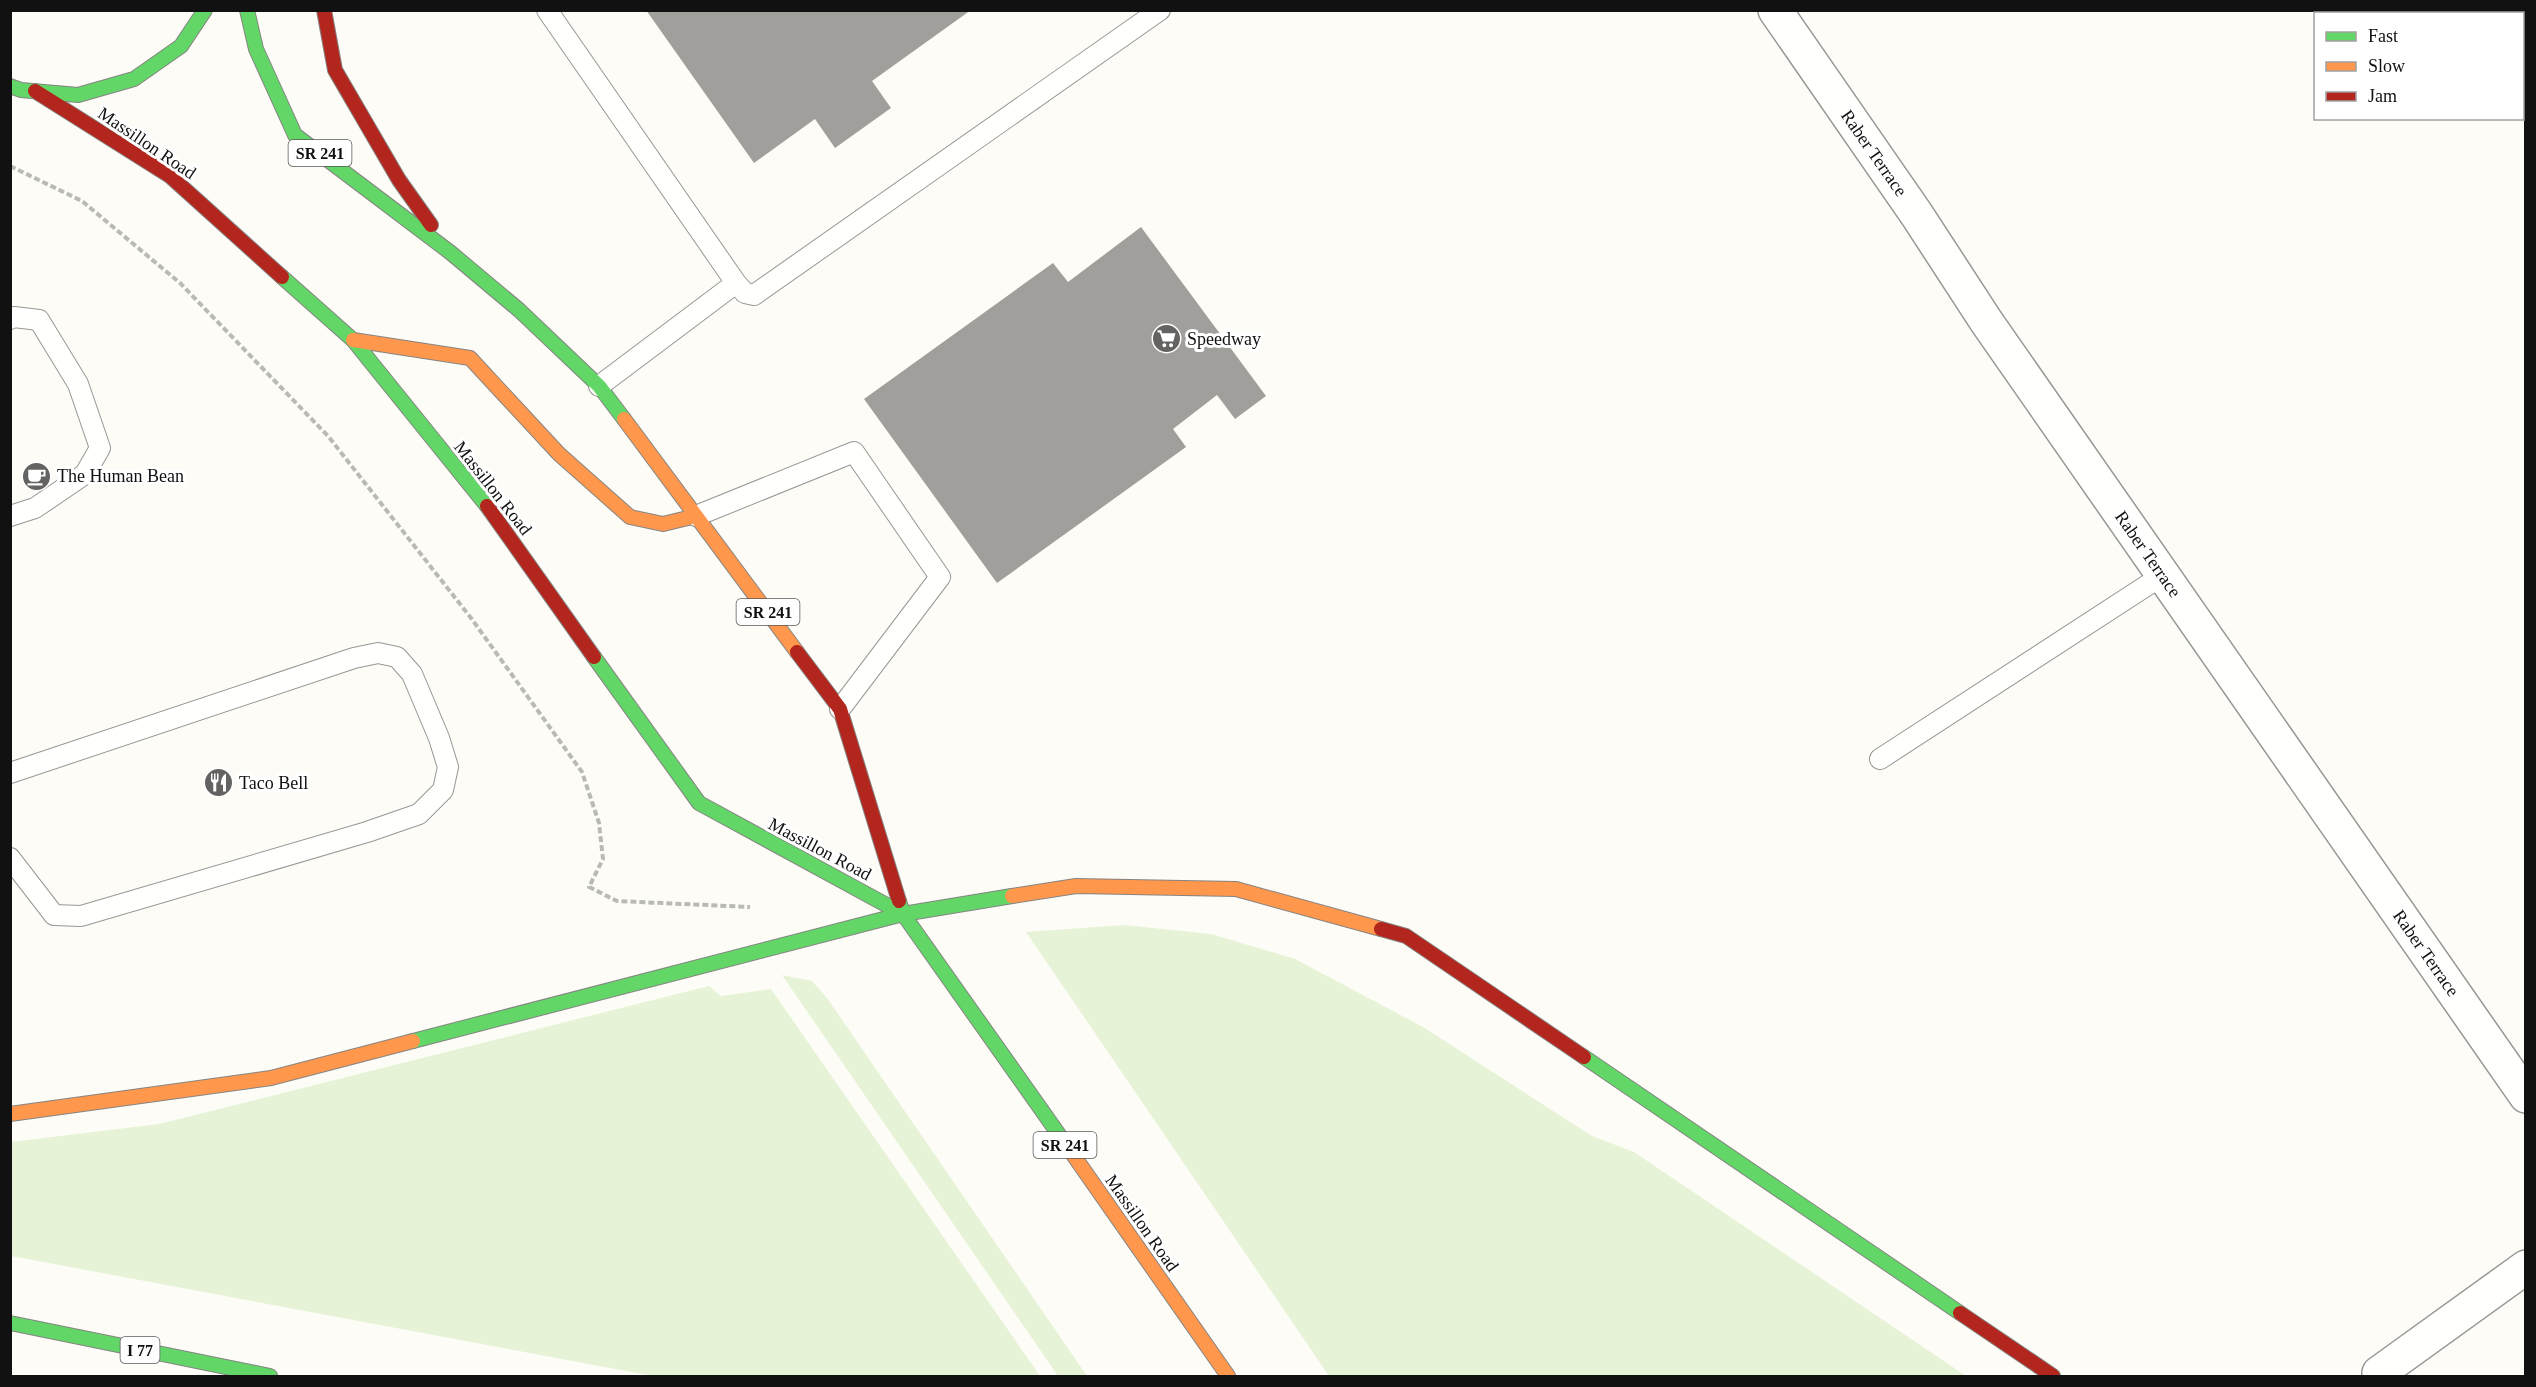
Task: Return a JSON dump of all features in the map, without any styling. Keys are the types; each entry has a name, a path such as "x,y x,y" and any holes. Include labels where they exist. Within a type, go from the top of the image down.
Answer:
{"main road":[{"path":"10,86 21,90 78,94 134,79 181,46 205,10"},
{"name":"Massillon Road","path":"247,10 256,49 295,135 451,253 519,310 599,386 840,709 903,914 1228,1377"},
{"path":"324,10 335,70 399,180 451,253"},
{"name":"Massillon Road","path":"35,91 170,176 353,340 489,509 699,804 903,914"},
{"path":"353,340 470,358 559,454 630,517 663,524 696,516"},
{"path":"10,1114 271,1078 903,914 1076,886 1236,888 1406,936 2053,1377"},
{"name":"I 77","path":"10,1323 270,1377"}],"street":[{"name":"Raber Terrace","path":"1775,10 1917,215 1986,321 2526,1096"},
{"path":"2379,1373 2526,1267"}],"lane":[{"path":"547,10 736,283 746,293 754,295 1160,10"},
{"path":"599,386 736,283"},
{"path":"10,319 14,317 39,320 78,384 100,448 85,474 35,508 10,516"},
{"path":"696,516 854,452 940,577 840,709"},
{"path":"1880,759 2163,575"},
{"path":"10,773 354,658 378,653 397,657 412,674 439,738 448,767 443,790 420,814 367,832 81,916 54,915 10,858"}],"path":[{"path":"10,166 82,201 180,283 328,436 471,618 582,772 599,823 603,859 589,887 618,901"}],"green space":[{"path":"1124,925 1211,934 1295,959 1423,1027 1592,1136 1634,1152 1966,1376 1329,1376 1026,932"},
{"path":"782,975 812,981 827,998 1087,1376 1058,1376"},
{"path":"709,986 721,996 771,989 1040,1376 653,1376 11,1256 11,1142 159,1124"}],"building":[{"path":"646,10 971,10 872,81 891,108 835,148 815,119 754,163"},
{"path":"1141,227 1266,396 1235,419 1217,395 1173,429 1186,447 997,583 864,399 1053,263 1068,282"}],"traffic: fast":[{"path":"10,86 21,90 78,95 134,79 181,46 205,10"},
{"path":"247,10 256,49 295,135 451,253 519,310 599,386 624,419"},
{"path":"282,277 353,340 487,506"},
{"path":"594,657 699,803 903,914"},
{"path":"413,1041 903,914 1012,896"},
{"path":"899,901 903,914 1067,1146"},
{"path":"1584,1057 1960,1313"},
{"path":"10,1323 270,1376"}],"traffic: slow":[{"path":"353,340 470,358 559,454 630,517 663,524 696,516"},
{"path":"624,419 797,652"},
{"path":"1012,896 1076,886 1236,889 1381,929"},
{"path":"10,1114 271,1078 413,1041"},
{"path":"1067,1146 1228,1376"}],"traffic: jam":[{"path":"324,10 335,70 399,180 431,225"},
{"path":"35,91 170,176 282,277"},
{"path":"487,506 594,657"},
{"path":"797,652 840,709 899,901"},
{"path":"1381,929 1406,936 1584,1057"},
{"path":"1960,1313 2053,1376"}],"place":[{"name":"Speedway","path":"1166,339"},
{"name":"The Human Bean","path":"36,476"},
{"name":"Taco Bell","path":"218,783"}]}
